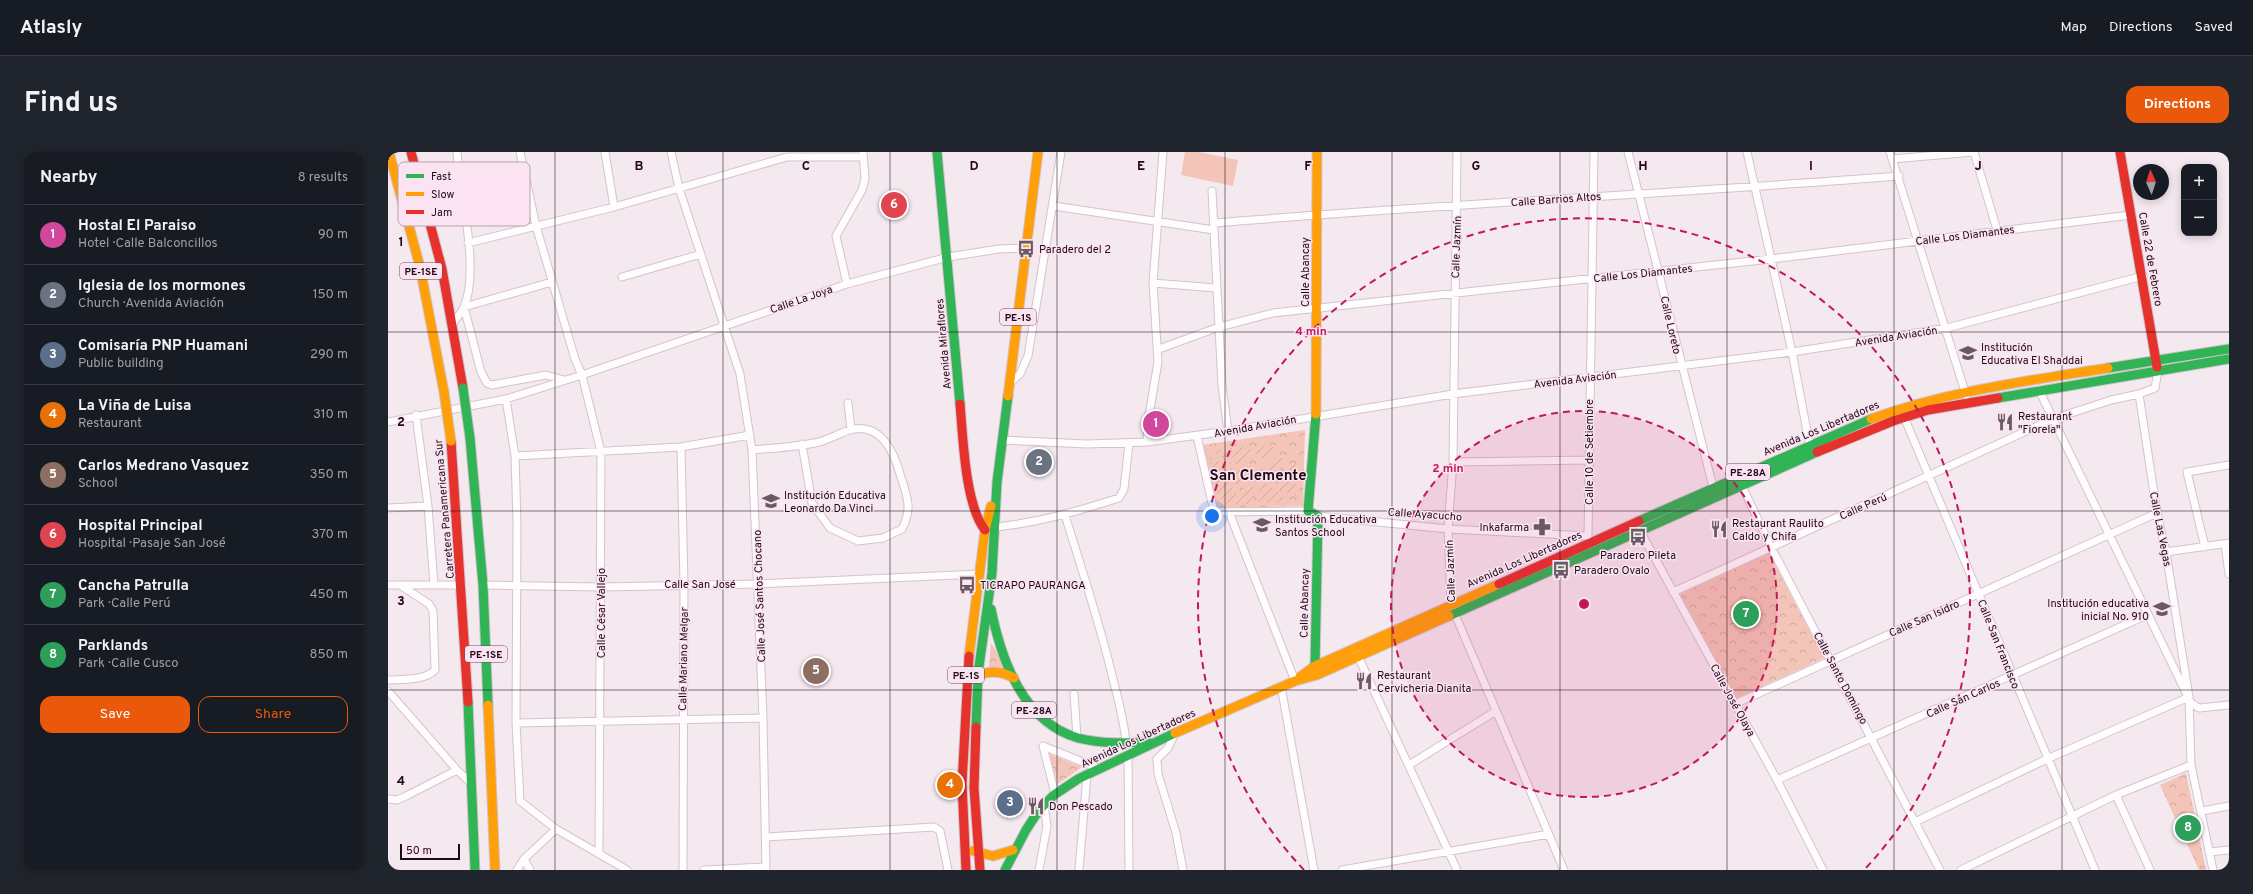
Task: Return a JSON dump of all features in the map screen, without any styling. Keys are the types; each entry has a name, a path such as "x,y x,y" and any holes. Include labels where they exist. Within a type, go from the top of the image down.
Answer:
{"main road":[{"name":"Carretera Panamericana Sur","path":"389,152 398,185"},
{"name":"PE-1SE","path":"411,152 414,162"},
{"name":"Avenida Miraflores","path":"937,152 968,479 978,521 985,530"},
{"name":"PE-1S","path":"966,870 960,788 965,684 985,530 996,482 1002,440 1038,152"},
{"name":"Calle Abancay","path":"1308,511 1316,416 1318,214 1317,152"},
{"name":"Calle 22 de Febrero","path":"2120,152 2143,276 2158,371"},
{"name":"Carretera Panamericana Sur","path":"409,226 420,267 444,392 451,441 462,585 475,870"},
{"name":"PE-1SE","path":"431,226 441,262 454,322 470,438 483,585 495,870"},
{"name":"Avenida Los Libertadores","path":"1004,870 1013,850 1044,805 1055,794 1087,775 1152,742 1281,686 1295,680 1318,675 1357,652 1451,605 1590,539 1712,488 1809,445 1890,411 1926,400 1965,391 2229,349"},
{"name":"Avenida Los Libertadores","path":"1295,680 1315,666 1357,652 1454,614 1813,454 1904,417 1928,410 2229,358"},
{"name":"PE-1S","path":"980,870 974,788 978,674 989,594 995,527 996,482"},
{"name":"Calle Ayacucho","path":"1308,511 1318,516"},
{"name":"Calle Abancay","path":"1315,666 1318,516"},
{"name":"PE-28A","path":"989,594 994,626 1014,678 1034,711 1056,728 1083,739 1126,743 1152,742"},
{"path":"965,684 983,672 999,671 1014,678"},
{"path":"1125,757 1126,743"},
{"path":"963,845 979,854 996,857 1013,850"}],"street":[{"path":"456,152 458,162"},
{"name":"Calle César Vallejo","path":"520,152 522,162"},
{"path":"605,152 614,207"},
{"name":"Calle José Santos Chocano","path":"671,152 679,188 740,374 750,434 752,450 763,718 766,869"},
{"path":"1009,384 1020,374 1028,356 1054,206 1060,152"},
{"path":"1147,442 1148,421 1157,376 1159,349 1153,304 1153,283 1163,152"},
{"name":"Calle Jazmín","path":"1457,152 1453,462 1448,528 1451,605 1564,870"},
{"name":"Calle 10 de Setiembre","path":"1590,539 1589,378 1594,152"},
{"name":"Calle Loreto","path":"1628,152 1712,488 1717,498"},
{"path":"1747,152 1792,352 1809,445 1813,454"},
{"path":"1967,403 1947,328 1891,155 1974,152 1997,230"},
{"path":"468,243 614,207 787,155 863,154 865,179 862,190 836,236 846,284"},
{"name":"Calle Barrios Altos","path":"1054,206 1158,222 1214,227 1318,214 1754,188 1899,176"},
{"path":"1212,191 1222,386 1228,431"},
{"name":"Calle César Vallejo","path":"530,198 536,226 552,282 575,360 582,375 601,452 599,854"},
{"name":"Calle Los Diamantes","path":"1159,349 1219,328 1273,313 1770,259 1997,230 2131,215"},
{"path":"454,322 464,307 469,283 467,226"},
{"name":"Calle La Joya","path":"388,422 416,415 506,398 582,375 846,284 948,257 999,249 1027,248"},
{"path":"622,277 701,254"},
{"name":"Avenida Aviación","path":"1002,440 1087,444 1147,442 1197,436 1453,394 1792,352 1947,328 2143,276"},
{"path":"464,307 552,282"},
{"path":"1153,283 1216,288"},
{"path":"464,307 481,372 488,383 492,385 546,375 564,380"},
{"path":"2139,394 2155,388 2158,371"},
{"path":"2039,390 2191,703 2199,708 2229,706"},
{"name":"Calle Perú","path":"1673,592 2053,419 2111,400 2139,394"},
{"name":"Calle Las Vegas","path":"2139,394 2157,513 2166,552 2189,697 2191,765 2202,811 2213,870"},
{"path":"506,398 515,456 516,723 520,801 556,829 627,870"},
{"path":"848,403 851,430"},
{"path":"416,415 428,506 434,585"},
{"name":"Calle San Francisco","path":"1904,417 2095,870"},
{"path":"752,450 802,444 828,439 851,430 858,429 878,433 887,444 900,472 908,498 909,511 902,530 883,538 858,541 830,528 812,502 802,444"},
{"path":"515,456 681,447 750,434"},
{"name":"Calle Ayacucho","path":"1197,436 1214,512 1308,511"},
{"path":"995,527 1021,524 1065,514 1120,498 1124,489 1129,443"},
{"name":"Calle Mariano Melgar","path":"681,447 684,584 683,870"},
{"path":"1453,462 1589,460"},
{"path":"2205,547 2187,472 2229,465"},
{"name":"Calle Santo Domingo","path":"1742,486 1771,547 1873,738 1940,870"},
{"path":"388,508 428,506"},
{"path":"1229,512 1295,680"},
{"name":"Calle San Isidro","path":"1735,704 2157,513"},
{"path":"1065,514 1091,595 1108,658 1125,726 1126,743"},
{"name":"Calle Ayacucho","path":"1318,516 1590,539"},
{"name":"Calle José Olaya","path":"1640,531 1777,780 1823,870"},
{"path":"1590,539 1597,551"},
{"path":"2166,552 2227,543 2229,574"},
{"name":"Calle San José","path":"483,585 601,587 684,584 758,584 979,574"},
{"path":"388,585 462,585"},
{"path":"388,680 430,675 435,670 433,611 429,604 400,585"},
{"name":"Calle San Carlos","path":"1777,780 2147,615"},
{"path":"1357,652 1457,870"},
{"path":"1281,686 1314,870"},
{"path":"388,691 457,770 472,783"},
{"path":"1074,694 1077,737"},
{"path":"1915,822 2047,759 2189,697"},
{"path":"1409,765 1496,711"},
{"path":"516,723 763,718"},
{"path":"1175,733 1168,748 1157,759 1158,774 1176,833 1183,870"},
{"path":"1055,794 1043,746 1100,769"},
{"path":"1125,757 1128,870"},
{"path":"1961,870 2116,795 2191,765"},
{"path":"388,799 397,800 457,770"},
{"path":"1079,870 1087,775"},
{"path":"2116,795 2150,870"},
{"path":"1039,870 1047,826 1047,816 1044,805"},
{"path":"2202,811 2229,806"},
{"path":"766,837 934,827 940,831 948,870"},
{"path":"517,870 524,859 556,829"},
{"path":"1342,870 1448,850 1548,834"},
{"path":"2209,852 2229,850"},
{"path":"524,859 530,870"},
{"path":"704,870 766,869"}],"green space":[{"path":"1185,152 1199,152 1238,160 1233,186 1181,175"},
{"path":"1305,430 1303,506 1217,508 1202,445"},
{"path":"1272,445 1276,452 1267,461 1263,458 1256,457 1256,448"},
{"path":"1250,446 1252,458 1243,466 1229,462 1235,454 1233,451 1229,452 1228,461 1213,453 1214,450"},
{"path":"1278,455 1285,460 1280,476 1271,473 1268,464"},
{"path":"1211,457 1225,465 1223,470 1219,473 1221,477 1227,477 1225,471 1227,466 1242,471 1245,480 1240,484 1233,484 1232,491 1223,499 1218,498 1209,458"},
{"path":"1290,463 1295,464 1296,495 1291,496 1270,479 1271,477 1284,479"},
{"path":"1248,483 1254,487 1254,504 1227,505 1226,502 1235,494 1240,495 1244,493 1243,487"},
{"path":"1267,483 1288,501 1287,503 1259,503 1259,487"},
{"path":"1769,553 1824,658 1737,698 1680,594"},
{"path":"991,643 1006,668 989,667"},
{"path":"1049,754 1082,767 1058,784"},
{"path":"2186,773 2206,870 2199,870 2160,785"}],"traffic: fast":[{"path":"937,152 960,404"},
{"path":"2108,368 2229,349"},
{"path":"1998,398 2229,359"},
{"path":"463,388 470,438"},
{"path":"976,727 978,674 992,573 997,482 1008,396"},
{"path":"1315,666 1318,516 1308,511 1316,414"},
{"path":"1639,521 1871,419"},
{"path":"470,438 483,585 488,705"},
{"path":"1449,616 1817,452"},
{"path":"991,609 995,628 1008,668 1029,703 1043,718 1059,730 1078,738 1104,742 1148,742"},
{"path":"468,702 475,870"},
{"path":"1005,870 1026,830 1039,810 1054,795 1078,779 1175,733"}],"traffic: slow":[{"path":"389,152 398,185"},
{"path":"1008,396 1038,152"},
{"path":"1316,414 1317,152"},
{"path":"409,226 420,267 444,392"},
{"path":"1871,419 1900,409 1958,394 2018,382 2108,368"},
{"path":"444,392 451,441"},
{"path":"969,656 985,530 991,506"},
{"path":"1300,677 1315,666 1499,584"},
{"path":"1175,733 1295,681 1317,675 1449,616"},
{"path":"973,678 988,672 999,672 1014,678"},
{"path":"488,705 495,870"},
{"path":"973,851 993,856 1013,850"}],"traffic: jam":[{"path":"411,152 414,162"},
{"path":"2120,152 2157,367"},
{"path":"431,226 442,269 463,388"},
{"path":"1817,452 1893,421 1928,410 1998,398"},
{"path":"960,404 969,488 978,519 985,530"},
{"path":"451,441 468,702"},
{"path":"1499,584 1639,521"},
{"path":"966,870 962,784 969,656"},
{"path":"976,727 974,788 980,870"}],"place":[{"name":"Hospital Principal","path":"894,205"},
{"name":"Paradero del 2","path":"1026,249"},
{"name":"Institución Educativa El Shaddai","path":"1968,353"},
{"name":"Restaurant \"Fiorela\"","path":"2005,422"},
{"name":"Hostal El Paraiso","path":"1156,424"},
{"name":"Iglesia de los mormones","path":"1039,462"},
{"name":"Institución Educativa Leonardo Da Vinci","path":"771,501"},
{"name":"Institución Educativa Santos School","path":"1262,525"},
{"name":"Inkafarma","path":"1542,527"},
{"name":"Restaurant Raulito Caldo y Chifa","path":"1719,529"},
{"name":"Paradero Pileta","path":"1638,537"},
{"name":"Paradero Ovalo","path":"1561,570"},
{"name":"TICRAPO PAURANGA","path":"967,585"},
{"name":"Institución educativa inicial No. 910","path":"2162,609"},
{"name":"Cancha Patrulla","path":"1746,614"},
{"name":"Carlos Medrano Vasquez","path":"816,671"},
{"name":"Restaurant Cervicheria Dianita","path":"1364,681"},
{"name":"La Viña de Luisa","path":"950,785"},
{"name":"Comisaría PNP Huamani","path":"1010,803"},
{"name":"Don Pescado","path":"1036,806"},
{"name":"Parklands","path":"2188,828"}],"district":[{"name":"San Clemente","path":"1258,475"}]}
